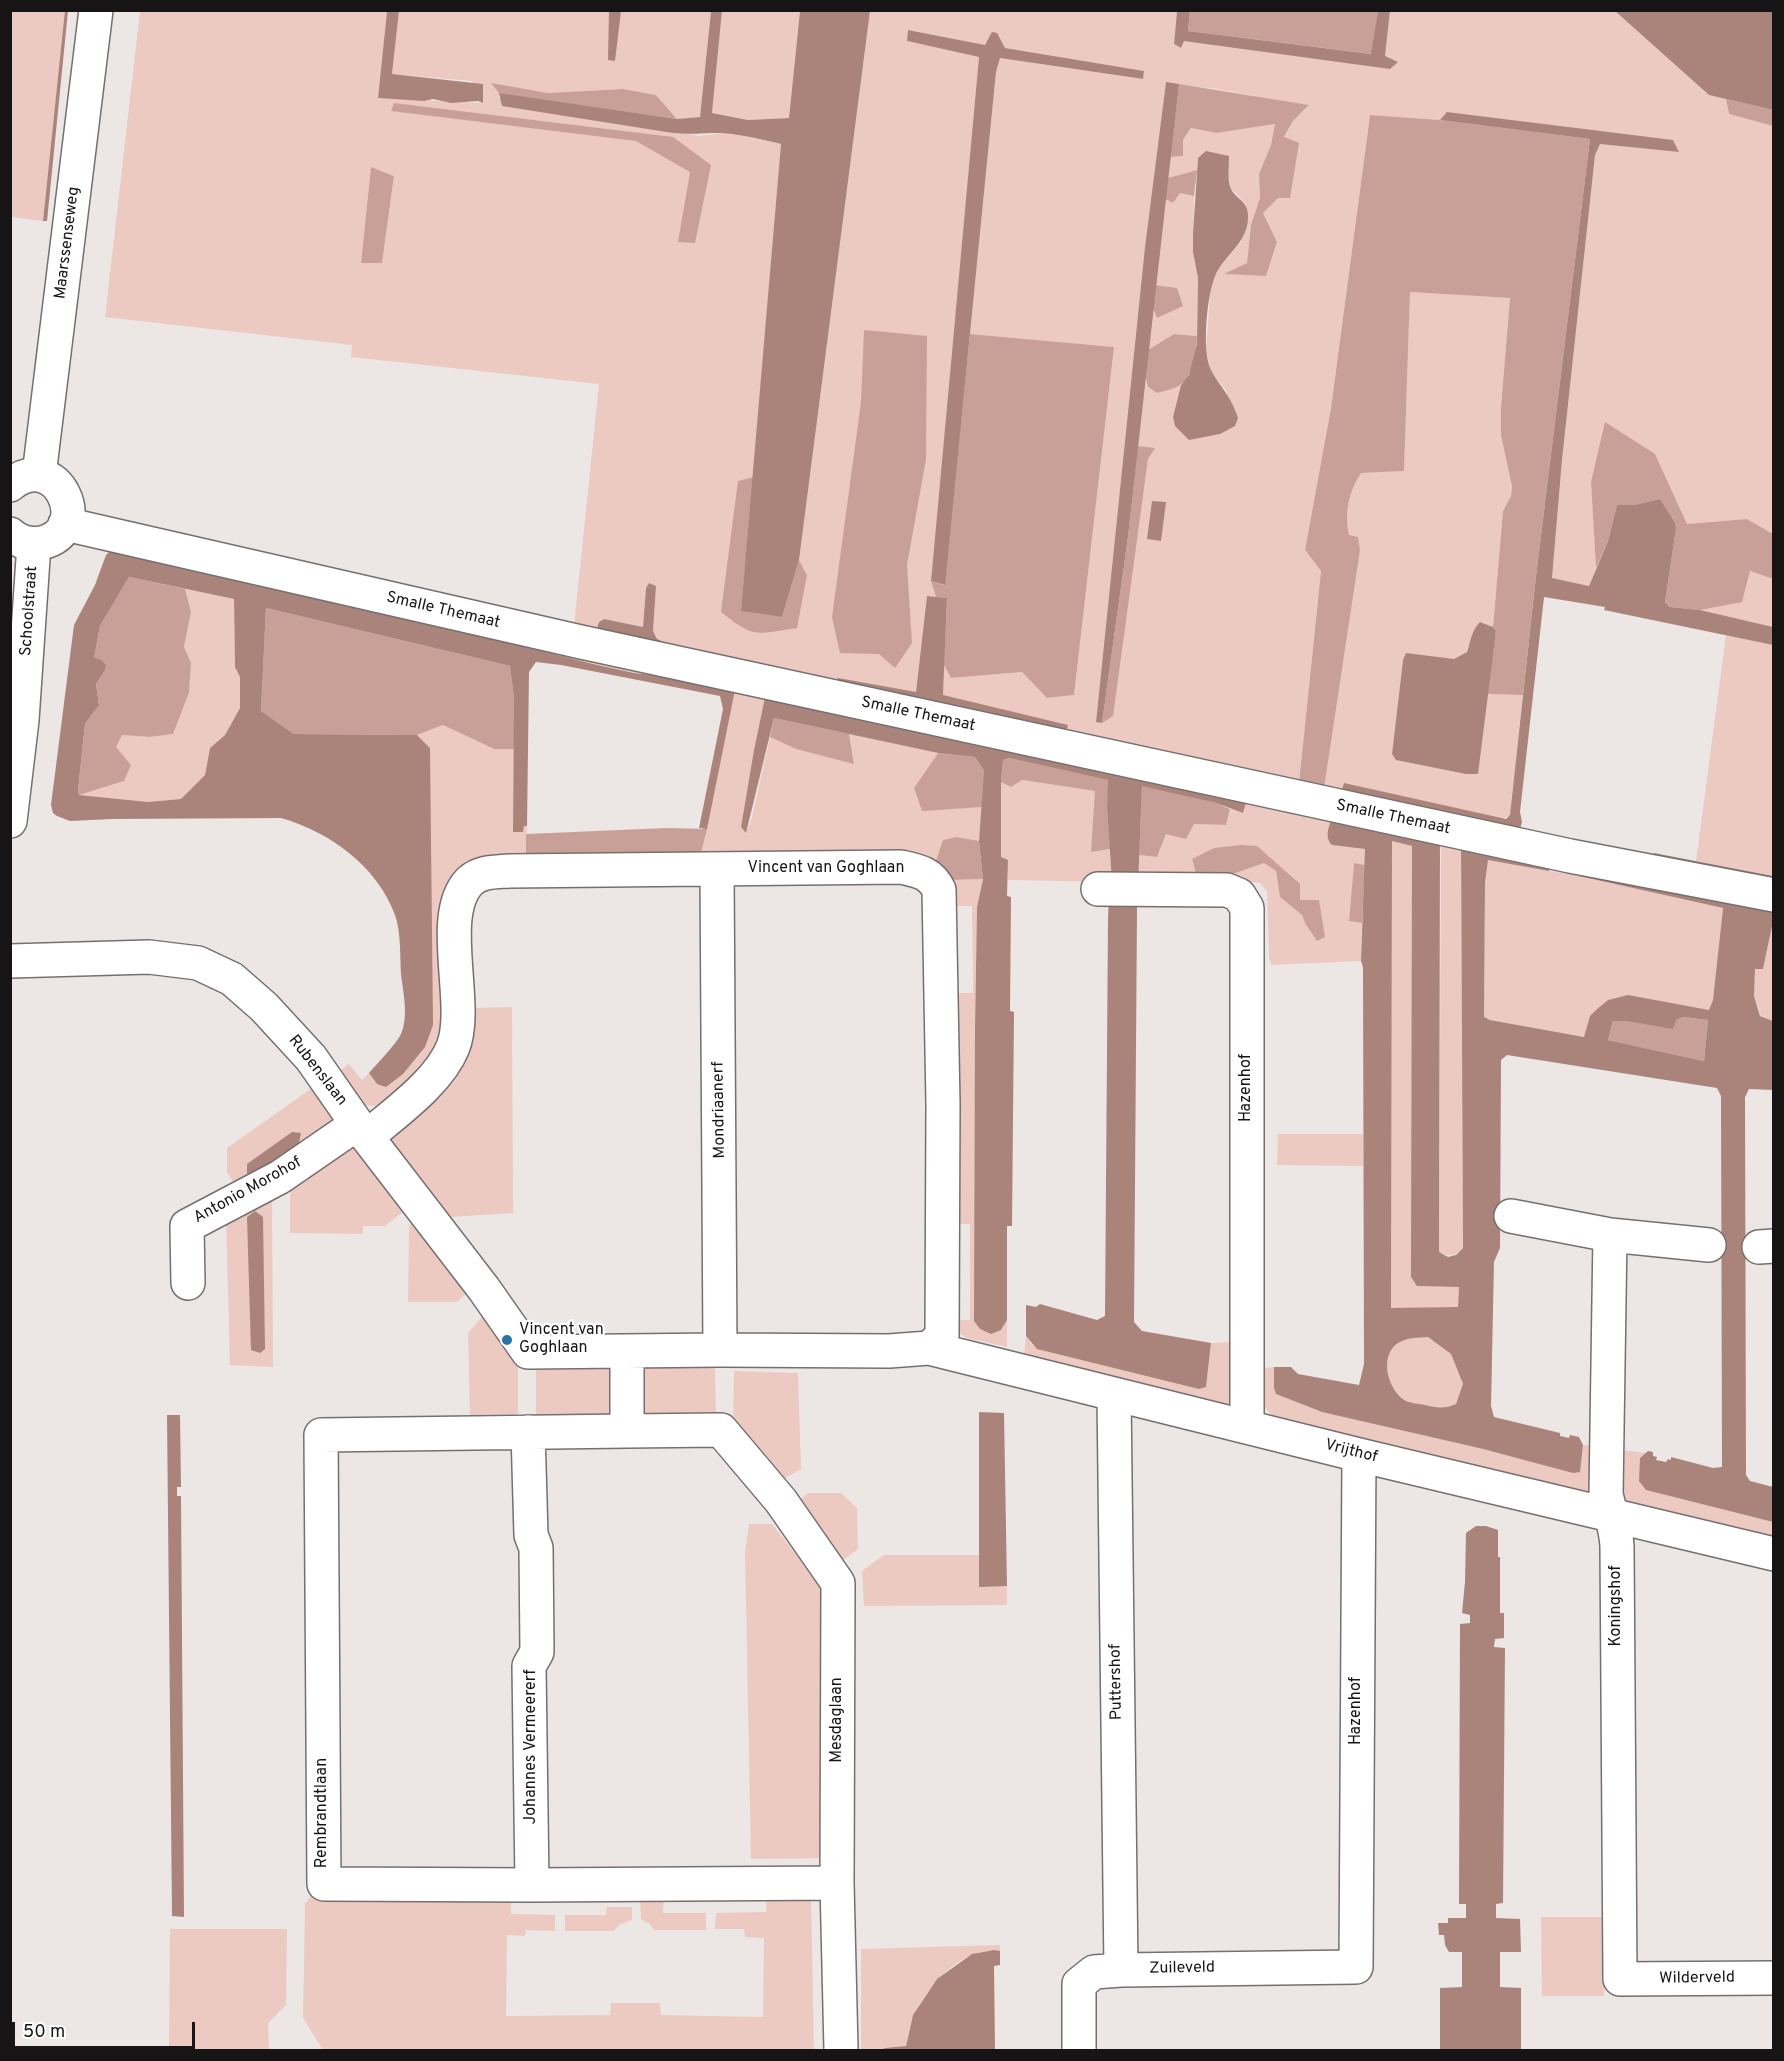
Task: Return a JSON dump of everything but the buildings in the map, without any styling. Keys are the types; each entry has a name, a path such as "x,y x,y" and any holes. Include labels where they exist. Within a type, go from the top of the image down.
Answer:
{"street":[{"name":"Maarssenseweg","path":"25,480 96,10"},
{"path":"22,539 47,542 58,535 68,514 68,503 58,485 49,478 25,480"},
{"name":"Smalle Themaat","path":"65,524 591,644 1570,856 1773,896"},
{"name":"Schoolstraat","path":"10,821 22,720 22,539"},
{"name":"Vincent van Goghlaan","path":"362,1130 424,1087 444,1064 452,1048 456,1037 457,1017 455,922 459,901 471,881 480,875 500,871 901,867 923,872 935,880 939,890 944,1104 942,1336 929,1348"},
{"name":"Mondriaanerf","path":"717,870 720,1350"},
{"name":"Hazenhof","path":"1098,889 1227,890 1239,895 1247,908 1247,1425"},
{"name":"Rubenslaan","path":"10,961 148,957 198,963 232,979 264,1007 311,1058 362,1130 484,1289 528,1352 627,1351"},
{"name":"Antonio Morohof","path":"188,1283 187,1226 362,1130"},
{"path":"1511,1216 1610,1235 1709,1245"},
{"name":"Koningshof","path":"1610,1235 1606,1494 1610,1513 1616,1526 1617,1546 1620,1979"},
{"path":"528,1432 627,1431 627,1351 889,1352 929,1348"},
{"name":"Vrijthof","path":"929,1348 1247,1425 1359,1455 1610,1513 1773,1554"},
{"name":"Puttershof","path":"1114,1394 1121,1970"},
{"name":"Mesdaglaan","path":"627,1431 721,1430 781,1501 838,1583 837,1883 841,2050"},
{"name":"Rembrandtlaan","path":"528,1432 321,1435 324,1884 837,1883"},
{"name":"Johannes Vermeererf","path":"528,1432 531,1535 536,1548 537,1629 537,1652 529,1666 532,1885"},
{"name":"Hazenhof","path":"1356,1967 1359,1455"},
{"name":"Zuileveld","path":"1079,2050 1079,1984 1094,1972 1356,1967"},
{"name":"Wilderveld","path":"1620,1979 1773,1978"}],"shaded area":[{"path":"65,10 68,11 47,221 43,221"},
{"path":"11,11 65,11 43,221 11,217"},
{"path":"140,11 387,11 378,98 482,103 472,81 392,74 399,11 711,11 700,117 677,119 656,95 623,89 548,93 492,84 499,93 499,98 699,136 730,134 781,144 753,477 738,481 807,575 799,560 870,11 1177,11 1174,44 1180,48 1184,41 1384,56 1390,11 1615,11 1709,95 1726,99 1729,114 1773,126 1773,534 1747,519 1687,524 1655,454 1591,482 1596,568 1589,586 1552,578 1562,460 1595,155 1600,144 1679,152 1673,141 1448,112 1440,120 1370,115 1331,408 1305,550 1321,571 1299,783 1349,535 1347,510 1353,487 1361,473 1404,471 1410,292 1510,298 1501,407 1512,485 1511,496 1503,511 1493,627 1480,622 1472,635 1467,652 1454,659 1403,660 1392,754 1477,774 1487,694 1523,695 1510,815 1461,841 1463,1248 1454,1255 1449,1255 1439,1252 1440,838 1343,816 1333,845 1365,849 1365,865 1354,863 1349,921 1362,923 1361,961 1271,965 1267,892 1260,883 1219,879 1264,863 1276,871 1280,897 1302,915 1305,923 1300,900 1257,846 1214,848 1192,860 1197,878 1137,883 1139,855 1157,857 1166,834 1194,824 1226,825 1230,809 1243,813 1245,803 765,697 741,827 746,832 751,821 770,737 796,749 854,763 849,734 938,753 914,788 922,810 983,807 979,841 957,837 935,864 700,857 736,685 634,673 143,553 109,552 110,524 574,626 599,384 351,357 352,345 105,317","holes":["909,30 985,45 997,34 1005,48 1143,71 1142,79 1000,58 996,72 970,334 1114,347 1074,695 1047,698 1022,672 951,678 944,665 943,696 1068,725 909,692 916,692 927,596 936,597 931,581 979,57 907,41","1166,83 1217,89 1309,106 1293,121 1284,138 1278,198 1263,213 1277,242 1266,276 1226,274 1247,263 1251,225 1260,198 1259,174 1271,145 1275,124 1217,133 1191,128 1183,140 1183,156 1170,157 1168,178 1197,170 1198,158 1228,172 1231,189 1245,203 1248,214 1241,242 1218,269 1211,284 1206,348 1209,368 1227,392 1220,434 1189,440 1173,417 1181,385 1157,393 1148,387 1146,378 1138,446 1154,449 1148,459 1125,619 1103,723 1096,722 1145,247","371,167 394,176 382,263 361,263","649,583 656,586 653,631 657,639 595,634 599,622 604,619 643,627 646,588"]},
{"path":"387,11 399,11 392,74 483,84 483,103 378,98"},
{"path":"609,11 621,11 615,61 608,60"},
{"path":"711,11 722,11 712,113 748,120 789,118 800,11 870,11 799,560 782,617 741,611 781,144 727,134 673,133 502,106 499,93 677,119 700,117"},
{"path":"722,11 800,11 789,118 748,120 712,113"},
{"path":"1177,11 1190,11 1188,31 1371,54 1378,11 1390,11 1385,56 1398,62 1390,69 1184,41 1181,48 1174,44"},
{"path":"1190,11 1378,11 1372,54 1188,31"},
{"path":"1615,11 1773,11 1773,110 1709,95"},
{"path":"908,30 985,45 992,32 997,33 1005,48 1144,71 1143,79 1000,58 996,72 945,585 931,581 979,57 907,41"},
{"path":"1166,82 1179,84 1128,537 1102,723 1096,722 1145,247"},
{"path":"491,83 548,93 623,89 656,95 677,119 499,93"},
{"path":"1179,84 1309,105 1293,121 1284,137 1299,143 1290,198 1278,198 1263,213 1277,242 1266,276 1224,274 1247,263 1251,225 1260,198 1259,174 1271,145 1275,124 1217,133 1191,128 1183,140 1183,156 1170,157"},
{"path":"1726,99 1773,110 1773,126 1729,114"},
{"path":"394,103 673,137 711,165 695,243 678,242 690,172 636,141 391,111"},
{"path":"1447,112 1673,140 1679,152 1600,144 1595,155 1562,460 1552,578 1589,586 1608,541 1617,505 1634,505 1660,499 1675,523 1676,529 1665,602 1670,607 1700,610 1773,627 1773,645 1604,610 1605,607 1544,597 1520,812 1522,822 1518,836 1342,790 1344,783 1506,819 1510,815 1536,576 1590,139 1440,120"},
{"path":"1370,115 1440,120 1590,139 1523,695 1487,694 1496,631 1493,627 1503,511 1511,496 1512,486 1501,435 1501,407 1510,298 1410,292 1404,471 1361,473 1353,487 1349,502 1347,519 1349,535 1358,537 1360,550 1324,788 1299,783 1321,571 1305,550 1331,408"},
{"path":"1206,151 1229,156 1231,189 1246,206 1248,215 1242,239 1222,263 1214,278 1208,304 1206,335 1206,349 1211,370 1229,398 1238,418 1235,426 1220,434 1189,440 1175,426 1173,417 1181,385 1189,375 1197,344 1198,278 1193,252 1193,233 1198,158"},
{"path":"371,167 394,176 382,263 361,263"},
{"path":"1197,170 1194,196 1180,193 1173,203 1165,199 1168,178"},
{"path":"1180,193 1194,196 1193,252 1198,278 1197,336 1174,334 1148,350 1153,308 1157,317 1177,288 1155,285 1165,199 1173,203"},
{"path":"1155,285 1177,288 1183,306 1157,318 1153,308"},
{"path":"864,330 927,336 926,459 907,565 912,643 895,668 879,654 840,653 832,617 861,402"},
{"path":"970,334 1114,347 1074,695 1047,698 1022,672 951,678 944,665 947,598 936,597 931,581 944,585"},
{"path":"1174,334 1197,336 1193,363 1188,376 1180,385 1157,393 1148,387 1146,378 1148,350"},
{"path":"1605,422 1655,454 1687,524 1747,519 1773,534 1773,579 1750,571 1742,602 1700,610 1670,607 1665,602 1676,529 1660,499 1634,505 1617,505 1608,541 1596,568 1591,482"},
{"path":"1138,446 1155,448 1148,459 1113,716 1102,723 1128,537"},
{"path":"753,477 741,611 782,617 799,560 807,575 797,628 763,633 749,631 721,612 738,481"},
{"path":"1152,501 1166,502 1161,541 1147,539"},
{"path":"109,552 143,553 225,571 593,664 634,673 736,685 707,829 699,828 723,709 720,696 536,662 529,672 527,826 524,826 523,832 513,832 514,699 510,666 266,608 261,711 294,734 417,735 430,748 433,1025 425,1047 403,1074 386,1087 377,1084 369,1073 399,1038 405,1020 399,936 397,921 387,897 364,866 350,853 317,832 281,818 70,821 53,813 51,805 74,625 95,585","holes":["129,577 234,599 235,667 240,677 240,708 225,735 210,748 205,775 181,799 148,802 79,795 85,724 99,705 96,684 106,665 94,658 100,626"]},
{"path":"1750,571 1773,579 1773,627 1700,610 1742,601"},
{"path":"129,577 185,589 191,612 184,647 191,663 189,693 173,734 150,737 122,735 116,747 131,765 124,781 79,795 85,724 99,705 96,684 104,672 94,658 100,626"},
{"path":"649,583 656,586 653,631 657,639 664,642 662,649 595,634 599,622 604,619 643,627 646,588"},
{"path":"185,589 234,599 235,667 240,677 240,708 225,735 210,748 205,775 181,799 148,802 79,795 124,781 116,746 122,735 150,737 173,734 189,693 191,663 184,647 191,612"},
{"path":"927,596 947,598 943,695 1068,725 1066,733 831,686 838,678 916,692"},
{"path":"266,608 510,666 514,699 514,749 494,749 443,725 417,735 294,734 261,711"},
{"path":"1480,622 1493,627 1496,631 1478,774 1466,774 1396,760 1392,754 1403,660 1406,653 1454,659 1467,652 1473,633"},
{"path":"1726,635 1773,645 1773,876 1696,861"},
{"path":"765,697 1246,802 1243,813 1216,803 1142,786 1137,909 1134,1322 1142,1331 1211,1343 1206,1387 1199,1389 1037,1349 1026,1336 1026,1305 1036,1307 1040,1304 1097,1320 1105,1316 1108,919 1112,882 1107,808 1108,780 1009,758 1003,760 1001,857 1008,860 1007,896 1011,897 1010,1011 1014,1012 1012,1226 1007,1226 1007,1320 1001,1330 991,1334 980,1329 974,1321 977,907 983,879 979,841 984,771 975,757 938,753 774,718 746,833 741,827"},
{"path":"774,718 849,734 854,764 796,749 770,737"},
{"path":"443,725 494,749 514,749 513,832 523,832 524,826 527,826 526,857 476,862 441,1050 392,1095 375,1106 361,1105 336,1073 349,1064 362,1080 369,1073 377,1084 403,1074 430,748 417,735"},
{"path":"938,753 975,757 984,771 983,807 922,811 914,788"},
{"path":"1009,758 1109,780 1107,808 1110,849 1091,852 1095,791 1022,780 1011,787 1001,782 1003,760"},
{"path":"1021,780 1096,791 1091,852 1110,849 1112,882 1008,880 1008,860 1001,858 1001,782 1011,787"},
{"path":"1142,785 1216,803 1230,809 1226,825 1194,824 1186,839 1166,834 1157,857 1139,855"},
{"path":"1332,817 1440,838 1439,1252 1448,1257 1456,1255 1463,1248 1461,841 1551,860 1549,871 1488,860 1485,883 1484,1017 1490,1020 1584,1037 1590,1016 1596,1010 1608,1000 1628,995 1709,1010 1713,1000 1723,908 1579,876 1581,866 1773,904 1773,926 1763,969 1755,969 1754,996 1760,1016 1773,1021 1773,1090 1749,1089 1745,1097 1746,1475 1750,1481 1773,1487 1773,1522 1646,1490 1639,1481 1640,1458 1648,1451 1653,1452 1653,1456 1657,1457 1656,1460 1666,1462 1668,1459 1671,1460 1671,1457 1713,1468 1722,1467 1721,1096 1717,1088 1507,1055 1501,1060 1500,1248 1494,1262 1491,1406 1494,1417 1560,1433 1560,1436 1579,1437 1583,1445 1580,1472 1573,1473 1483,1449 1322,1412 1276,1394 1274,1367 1291,1367 1298,1374 1359,1385 1364,1364 1363,967 1361,961 1365,849 1332,845 1328,835","holes":["1392,841 1412,846 1411,1277 1417,1286 1459,1287 1458,1307 1391,1308","1683,1017 1708,1020 1704,1061 1608,1040 1613,1021 1627,1021 1673,1029 1676,1020","1428,1337 1451,1354 1463,1384 1456,1404 1440,1408 1408,1402 1394,1389 1388,1372 1389,1354 1400,1342"]},
{"path":"667,828 707,829 700,857 526,857 526,834"},
{"path":"957,837 979,841 983,879 952,880 935,864 943,840"},
{"path":"1392,841 1412,846 1417,1286 1459,1287 1458,1307 1391,1309"},
{"path":"1257,846 1300,884 1300,900 1319,900 1325,937 1317,941 1302,915 1280,897 1276,871 1264,863 1219,879 1197,878 1192,859 1214,848"},
{"path":"1654,853 1773,876 1773,887 1652,861"},
{"path":"1488,860 1579,876 1723,908 1713,1000 1709,1010 1675,1004 1589,1019 1585,1037 1484,1017 1485,883"},
{"path":"1354,863 1365,865 1362,923 1349,921"},
{"path":"983,879 977,907 975,1027 1001,1330 1007,1320 1007,1347 967,1338 960,1334 955,1320 970,1320 970,1224 955,1224 954,993 973,993 972,906 954,906 952,880"},
{"path":"1772,925 1773,1021 1761,1016 1754,996 1755,968 1763,969"},
{"path":"512,1007 513,1213 450,1217 391,1140 391,1132 468,1008"},
{"path":"1683,1017 1708,1020 1704,1061 1608,1040 1613,1021 1676,1020"},
{"path":"312,1088 339,1126 237,1189 227,1172 227,1148"},
{"path":"292,1132 301,1133 299,1143 259,1171 247,1174 247,1164"},
{"path":"1278,1134 1363,1134 1363,1166 1277,1165"},
{"path":"350,1144 365,1147 409,1207 385,1226 363,1226 363,1234 290,1233 290,1185"},
{"path":"272,1196 273,1367 230,1365 226,1218"},
{"path":"255,1211 263,1217 265,1349 260,1353 251,1350 247,1217"},
{"path":"416,1219 472,1289 457,1302 408,1302 409,1226"},
{"path":"487,1311 518,1359 518,1414 470,1415 468,1333"},
{"path":"1026,1336 1032,1345 1206,1387 1211,1343 1235,1342 1235,1393 1230,1404 1223,1405 1024,1354"},
{"path":"1428,1337 1451,1354 1463,1385 1456,1404 1452,1406 1437,1407 1406,1401 1399,1396 1390,1381 1387,1363 1393,1347 1407,1339"},
{"path":"536,1357 620,1357 621,1422 536,1423"},
{"path":"631,1358 715,1358 716,1423 631,1424"},
{"path":"1274,1367 1276,1394 1319,1411 1580,1472 1583,1445 1600,1446 1589,1496 1276,1417 1265,1408 1261,1397 1262,1369"},
{"path":"734,1371 798,1373 801,1469 780,1481 733,1426"},
{"path":"979,1412 1004,1413 1007,1586 979,1587"},
{"path":"167,1415 180,1415 181,1487 177,1487 177,1496 181,1496 184,1917 172,1916"},
{"path":"1622,1450 1646,1453 1640,1458 1646,1490 1773,1522 1773,1542 1625,1502 1619,1497"},
{"path":"808,1493 841,1493 857,1508 858,1549 842,1561 799,1501"},
{"path":"749,1524 772,1524 821,1586 826,1858 751,1859 745,1552"},
{"path":"1476,1526 1498,1530 1500,1613 1504,1613 1504,1638 1495,1639 1494,1647 1505,1648 1503,1903 1496,1904 1496,1918 1520,1919 1521,1952 1500,1952 1500,1987 1521,1988 1521,2050 1440,2050 1440,1988 1462,1987 1462,1952 1449,1952 1445,1945 1444,1935 1439,1935 1438,1923 1448,1923 1448,1918 1466,1918 1466,1904 1459,1904 1460,1624 1470,1623 1470,1615 1462,1613 1466,1533"},
{"path":"884,1555 979,1555 979,1586 1007,1586 1007,1605 864,1606 862,1571"},
{"path":"767,1895 811,1896 814,2050 323,2050 303,2018 305,1904 311,1896 511,1898 511,1914 555,1915 555,1931 526,1930 525,1936 507,1935 506,2016 610,2015 611,2003 660,2003 661,2015 763,2017 764,1938 745,1937 744,1929 715,1929 716,1913 766,1912"},
{"path":"664,1898 663,1913 706,1913 706,1930 654,1930 650,1924 641,1919 640,1899"},
{"path":"607,1907 632,1907 632,1920 619,1925 614,1931 565,1931 565,1915 606,1915"},
{"path":"1541,1917 1603,1917 1604,1996 1542,1996"},
{"path":"170,1929 287,1929 286,2005 268,2023 269,2050 169,2050"},
{"path":"1000,1945 1000,1951 986,1951 960,1961 938,1980 920,2003 912,2019 906,2047 861,2050 861,1949"},
{"path":"1000,1951 1000,1965 994,1966 995,2050 882,2050 906,2046 913,2015 937,1979 972,1954"}],"place":[{"name":"Vincent van Goghlaan","path":"507,1340"}]}
